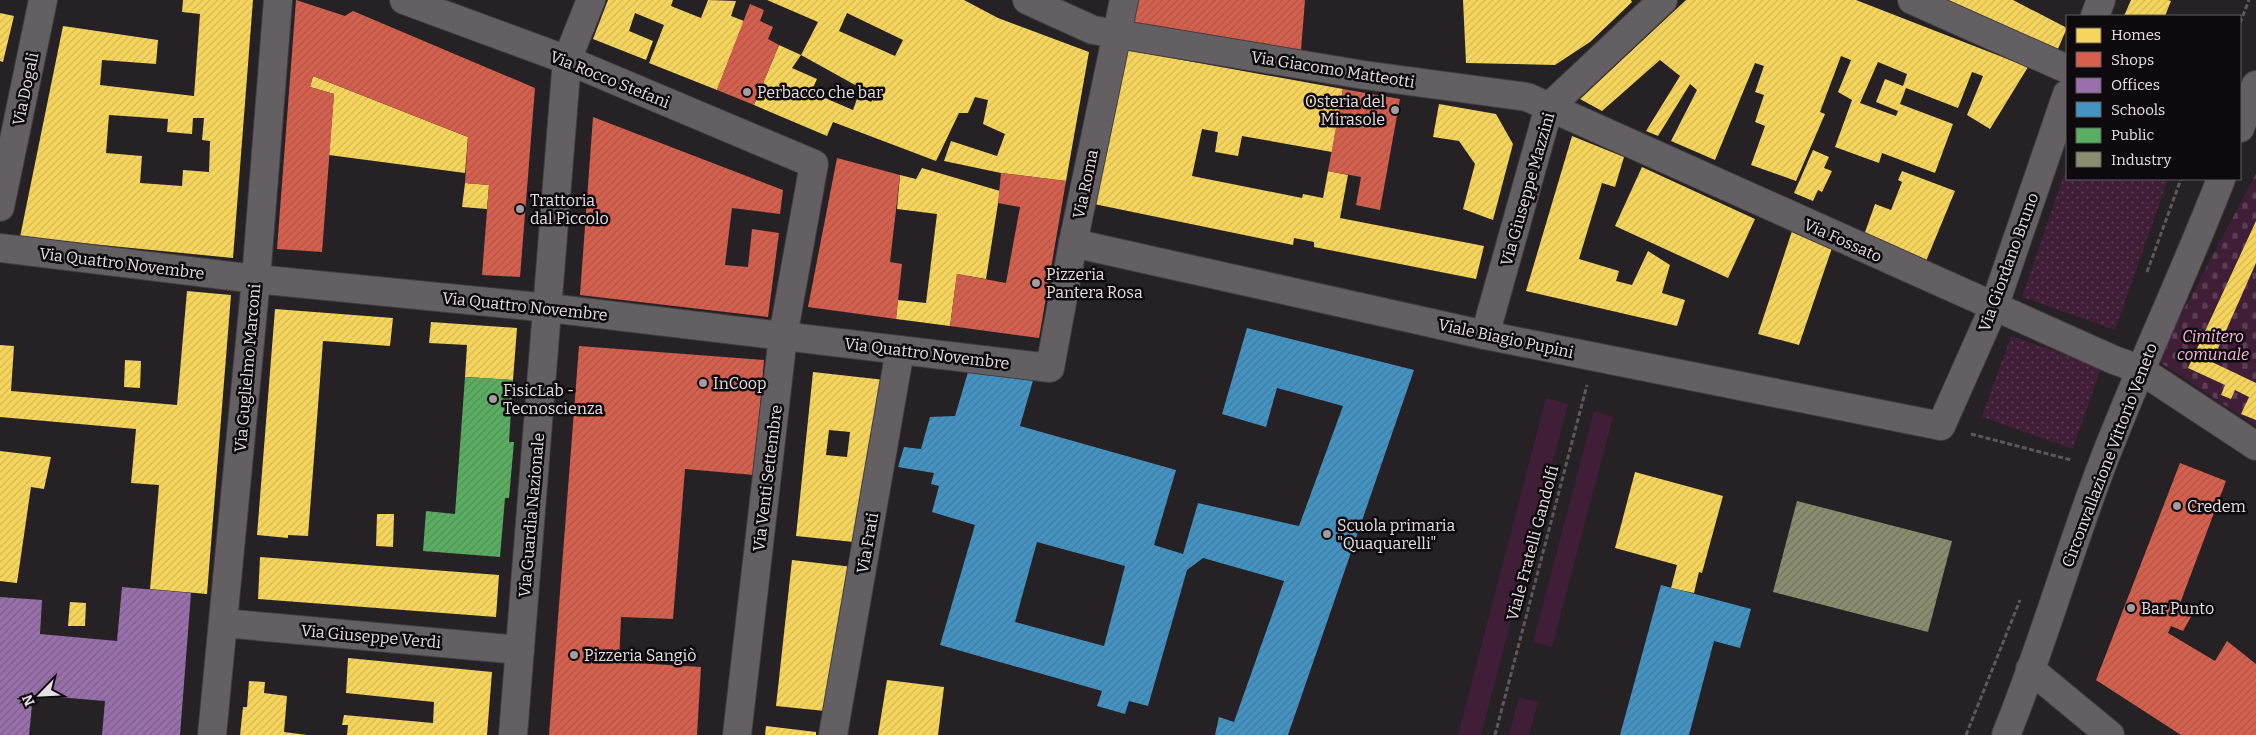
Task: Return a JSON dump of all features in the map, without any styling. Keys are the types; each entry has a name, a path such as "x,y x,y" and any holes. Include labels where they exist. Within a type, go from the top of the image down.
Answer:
{"street":[{"name":"Via Dogali","path":"0,207 43,0"},
{"name":"Via Guglielmo Marconi","path":"212,735 256,279 278,0"},
{"name":"Via Rocco Stefani","path":"404,0 567,60 814,164"},
{"name":"Via Guardia Nazionale","path":"512,735 567,60 591,0"},
{"name":"Via Giacomo Matteotti","path":"1027,0 1093,30 1364,75 1526,97 1549,107"},
{"name":"Via Roma","path":"1050,368 1115,34 1124,0"},
{"name":"Via Giuseppe Mazzini","path":"1486,335 1549,107 1663,0"},
{"path":"1912,0 2066,69"},
{"path":"2096,15 2101,0"},
{"path":"2241,125 2256,85"},
{"name":"Via Giordano Bruno","path":"1941,426 1994,307 2066,97"},
{"name":"Via Fossato","path":"1549,107 1994,307 2114,360 2139,369 2256,446"},
{"name":"Via Venti Settembre","path":"737,735 783,336 814,164"},
{"name":"Circonvallazione Vittorio Veneto","path":"2006,735 2026,687 2030,669 2101,468 2139,369 2192,252 2220,180"},
{"name":"Viale Biagio Pupini","path":"1073,243 1486,335 1941,426"},
{"name":"Via Quattro Novembre","path":"0,248 256,279 548,308 1050,368"},
{"name":"Via Frati","path":"833,735 900,350"},
{"name":"Via Giuseppe Verdi","path":"223,623 520,650"},
{"path":"2030,669 2110,735"}],"path":[{"path":"2241,20 2249,0"},
{"name":"Viale Fratelli Gandolfi","path":"1494,735 1594,357"},
{"path":"1941,426 2101,468"}],"green space":[{"path":"2066,169 2066,180 2168,180 2115,330 2022,297"},
{"name":"Cimitero comunale","path":"2256,174 2256,426 2157,360"},
{"path":"2011,336 2101,367 2073,449 1982,417"},
{"path":"1546,398 1568,404 1481,735 1458,735"},
{"path":"1594,411 1613,417 1552,647 1533,642"},
{"path":"1519,697 1538,702 1529,735 1509,735"}],"building: Homes":[{"path":"183,0 253,0 233,258 20,237 63,26 158,40 156,64 102,60 100,85 194,96 200,14 182,12","holes":["109,115 168,119 167,132 192,134 193,118 204,118 202,140 210,141 209,172 183,170 182,186 140,183 142,156 106,153"]},
{"path":"608,0 673,0 671,6 701,18 708,0 736,1 731,16 744,21 717,90 649,63 664,25 635,13 629,31 653,41 646,60 593,39"},
{"path":"767,0 964,0 998,18 1089,52 1066,181 1001,173 944,161 951,141 997,156 1005,134 983,124 988,100 975,97 968,113 959,113 936,161 833,122 827,136 754,105 779,45 801,55 818,22","holes":["847,13 903,40 895,56 839,31","801,55 875,96 871,102 858,96 853,110 811,92 817,79 792,68"]},
{"path":"1463,0 1631,0 1632,2 1590,42 1555,65 1466,63"},
{"path":"1686,0 1856,0 2028,67 1990,129 1967,115 1983,76 1972,72 1958,108 1906,88 1900,104 1953,124 1935,173 1882,153 1879,163 1835,147 1852,100 1838,92 1851,60 1841,56 1820,112 1825,114 1796,181 1751,165 1765,126 1755,122 1764,95 1755,92 1764,66 1755,63 1715,160 1671,141 1697,90 1690,84 1658,136 1646,131 1680,76 1660,60 1602,111 1580,99","holes":["1878,62 1907,74 1903,86 1885,79 1876,102 1898,111 1896,116 1860,103"]},
{"path":"1947,0 2013,0 2066,27 2057,51"},
{"path":"2131,0 2171,1 2165,15 2124,15"},
{"path":"0,13 14,16 3,62 0,61"},
{"path":"1127,50 1343,89 1332,152 1242,136 1238,156 1215,152 1218,132 1202,129 1192,176 1302,198 1303,194 1323,198 1328,171 1348,175 1340,218 1484,246 1476,279 1314,247 1314,242 1294,238 1293,245 1094,204"},
{"path":"313,76 468,137 465,173 329,155 334,94 310,87"},
{"path":"1439,104 1496,114 1513,144 1493,220 1463,209 1475,164 1459,141 1433,137"},
{"path":"1572,136 1624,157 1615,187 1602,183 1579,259 1619,271 1616,281 1632,285 1648,251 1670,265 1662,293 1685,300 1677,326 1526,291"},
{"path":"1813,150 1829,157 1824,168 1832,171 1822,192 1818,190 1813,201 1794,193"},
{"path":"1642,167 1755,219 1728,278 1615,226"},
{"path":"922,168 1000,191 986,279 957,274 950,326 896,319 898,300 926,303 937,214 897,209 900,175 916,179"},
{"path":"1902,171 1955,191 1924,266 1863,238 1875,204 1891,210 1902,182 1898,180"},
{"path":"465,183 489,185 487,209 462,207"},
{"path":"2256,221 2256,263 2212,362 2256,383 2256,420 2241,414 2249,397 2235,390 2231,399 2221,395 2225,385 2188,368"},
{"path":"1792,231 1832,248 1799,345 1758,334"},
{"path":"187,291 231,295 207,594 150,589 159,485 131,483 136,429 0,417 0,345 14,346 11,391 177,405"},
{"path":"275,309 393,318 390,346 323,341 308,536 288,535 288,538 257,535"},
{"path":"431,322 517,328 513,380 465,377 467,345 429,343"},
{"path":"125,360 141,361 140,388 124,387"},
{"path":"813,372 885,380 854,542 796,536","holes":["829,430 850,432 847,457 826,455"]},
{"path":"0,451 51,457 44,489 31,487 17,583 0,581"},
{"path":"1635,472 1723,496 1702,573 1699,572 1694,593 1671,588 1677,565 1615,548"},
{"path":"377,514 394,514 393,547 376,546"},
{"path":"260,557 499,575 496,617 258,599"},
{"path":"792,560 853,567 825,711 776,706"},
{"path":"70,602 86,603 85,626 68,626"},
{"path":"348,658 492,672 487,735 347,735 348,725 342,725 344,715 433,723 434,702 346,693"},
{"path":"887,680 944,687 938,735 878,735"},
{"path":"249,681 265,682 264,693 287,696 284,732 307,735 240,735 243,707 247,707"},
{"path":"766,726 816,732 816,735 765,735"}],"building: Shops":[{"path":"296,0 345,16 353,11 535,88 520,277 482,275 489,185 465,183 468,137 313,76 310,87 334,94 322,252 277,249"},
{"path":"1131,0 1305,0 1301,50 1125,23"},
{"path":"750,4 764,10 760,21 773,27 768,39 779,45 754,105 717,90"},
{"path":"1343,89 1400,99 1380,210 1356,205 1361,177 1328,171"},
{"path":"593,117 783,190 780,214 732,208 725,265 748,267 752,229 779,233 768,317 580,295"},
{"path":"837,158 900,175 890,262 902,264 896,319 808,307"},
{"path":"1001,173 1066,181 1039,338 950,326 957,274 1006,283 1020,207 998,203"},
{"path":"579,346 764,360 754,475 685,469 673,619 621,617 619,662 701,667 697,735 549,735"},
{"path":"2180,463 2226,481 2179,606 2193,613 2183,631 2171,626 2168,633 2215,661 2227,641 2256,664 2256,735 2181,735 2096,680"}],"building: Offices":[{"path":"122,587 191,593 180,735 102,735 105,701 33,695 29,735 0,735 0,597 42,600 40,634 117,641"}],"building: Schools":[{"path":"1247,328 1414,370 1288,735 1215,735 1219,717 1234,722 1284,581 1203,558 1187,570 1148,706 1129,701 1125,714 1097,706 1102,691 940,645 975,525 932,512 939,486 931,484 934,473 898,467 904,447 921,449 930,417 955,416 968,372 1034,377 1020,426 1176,470 1154,545 1183,554 1198,503 1299,526 1343,406 1277,388 1266,427 1222,414","holes":["1037,542 1125,566 1104,646 1015,622"]},
{"path":"1661,585 1751,609 1740,648 1714,641 1689,735 1620,735"}],"building: Public":[{"path":"465,377 513,380 509,442 514,442 509,498 505,498 500,557 423,551 426,511 455,514"}],"building: Industry":[{"path":"1797,501 1952,541 1928,632 1773,592"}],"place":[{"name":"Perbacco che bar","path":"747,92"},
{"name":"Osteria del Mirasole","path":"1395,110"},
{"name":"Trattoria dal Piccolo","path":"520,209"},
{"name":"Pizzeria Pantera Rosa","path":"1036,283"},
{"name":"InCoop","path":"703,383"},
{"name":"FisicLab - Tecnoscienza","path":"493,399"},
{"name":"Credem","path":"2177,506"},
{"name":"Scuola primaria \"Quaquarelli\"","path":"1327,534"},
{"name":"Bar Punto","path":"2131,608"},
{"name":"Pizzeria Sangiò","path":"574,655"}]}
